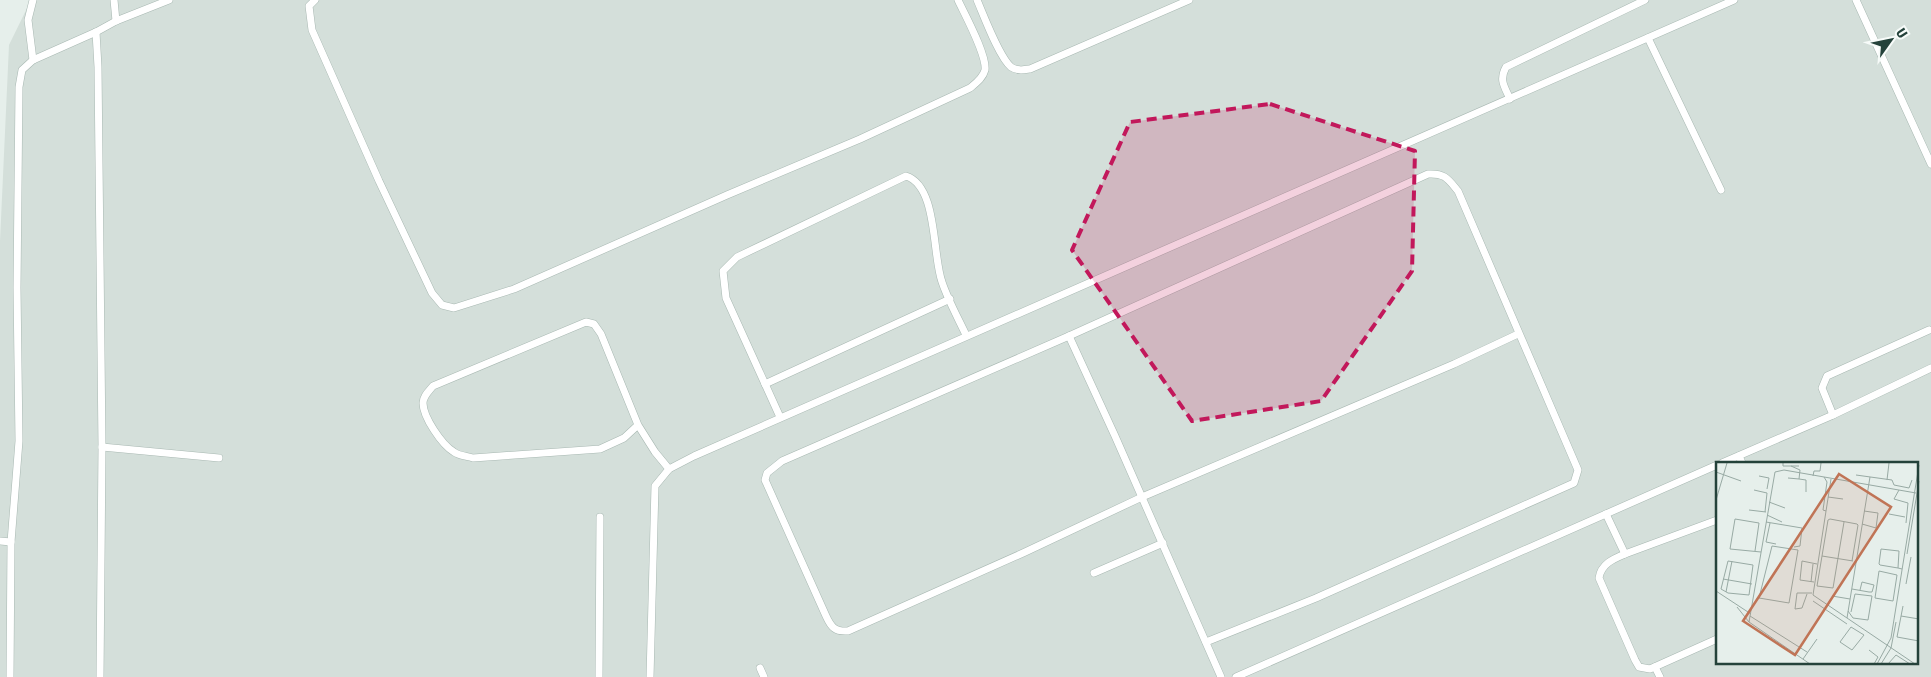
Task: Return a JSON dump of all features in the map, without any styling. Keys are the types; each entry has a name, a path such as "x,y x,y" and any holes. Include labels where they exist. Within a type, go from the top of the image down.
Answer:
{"lane":[{"path":"32,60 28,20 33,0"},
{"path":"114,0 116,21"},
{"path":"10,677 11,542 19,441 17,288 19,87 22,70 32,60 96,32 116,21 170,0"},
{"path":"315,0 309,6 312,30 379,181 432,293 442,305 454,308 514,289 557,271 727,195 860,139 970,88 981,78 984,70 983,58 958,0"},
{"path":"977,0 1003,57 1011,67 1018,70 1030,69 1189,0"},
{"path":"1510,99 1503,84 1502,74 1506,67 1644,0"},
{"path":"650,677 655,486 670,469 780,417 966,335 1734,0"},
{"path":"1856,0 1931,164"},
{"path":"96,32 102,448 100,677"},
{"path":"1648,38 1721,190"},
{"path":"1206,642 1316,598 1574,483 1578,470 1458,191 1449,180 1439,173 1428,174 1069,336 895,411 782,462 767,473 765,480 831,626 839,631 848,631 1023,553 1142,497 1454,364 1518,334"},
{"path":"780,417 726,298 723,271 737,257 906,176 913,178 925,196 934,229 936,257 942,281 966,335"},
{"path":"765,384 950,299"},
{"path":"638,425 624,438 600,449 473,458 456,454 444,445 428,418 423,402 425,395 433,386 586,322 594,324 601,334 638,425 655,452 670,469"},
{"path":"1833,415 1822,388 1827,376 1928,330"},
{"path":"1069,336 1163,543 1221,677"},
{"path":"1724,462 1833,415 1931,368"},
{"path":"102,448 219,458"},
{"path":"1739,456 1742,462"},
{"path":"1236,677 1716,465"},
{"path":"1606,514 1625,554"},
{"path":"599,677 600,517"},
{"path":"1716,520 1611,560 1600,571 1599,578 1635,660 1643,669 1655,667 1716,639"},
{"path":"0,541 11,542"},
{"path":"1094,572 1163,543"},
{"path":"1655,667 1660,677"},
{"path":"760,668 764,677"}],"highlighted area":[{"path":"1270,104 1415,151 1412,271 1321,401 1192,421 1072,250 1130,122"}],"shaded area":[{"path":"31,0 1931,0 1931,677 0,677 0,241 9,45"}]}
